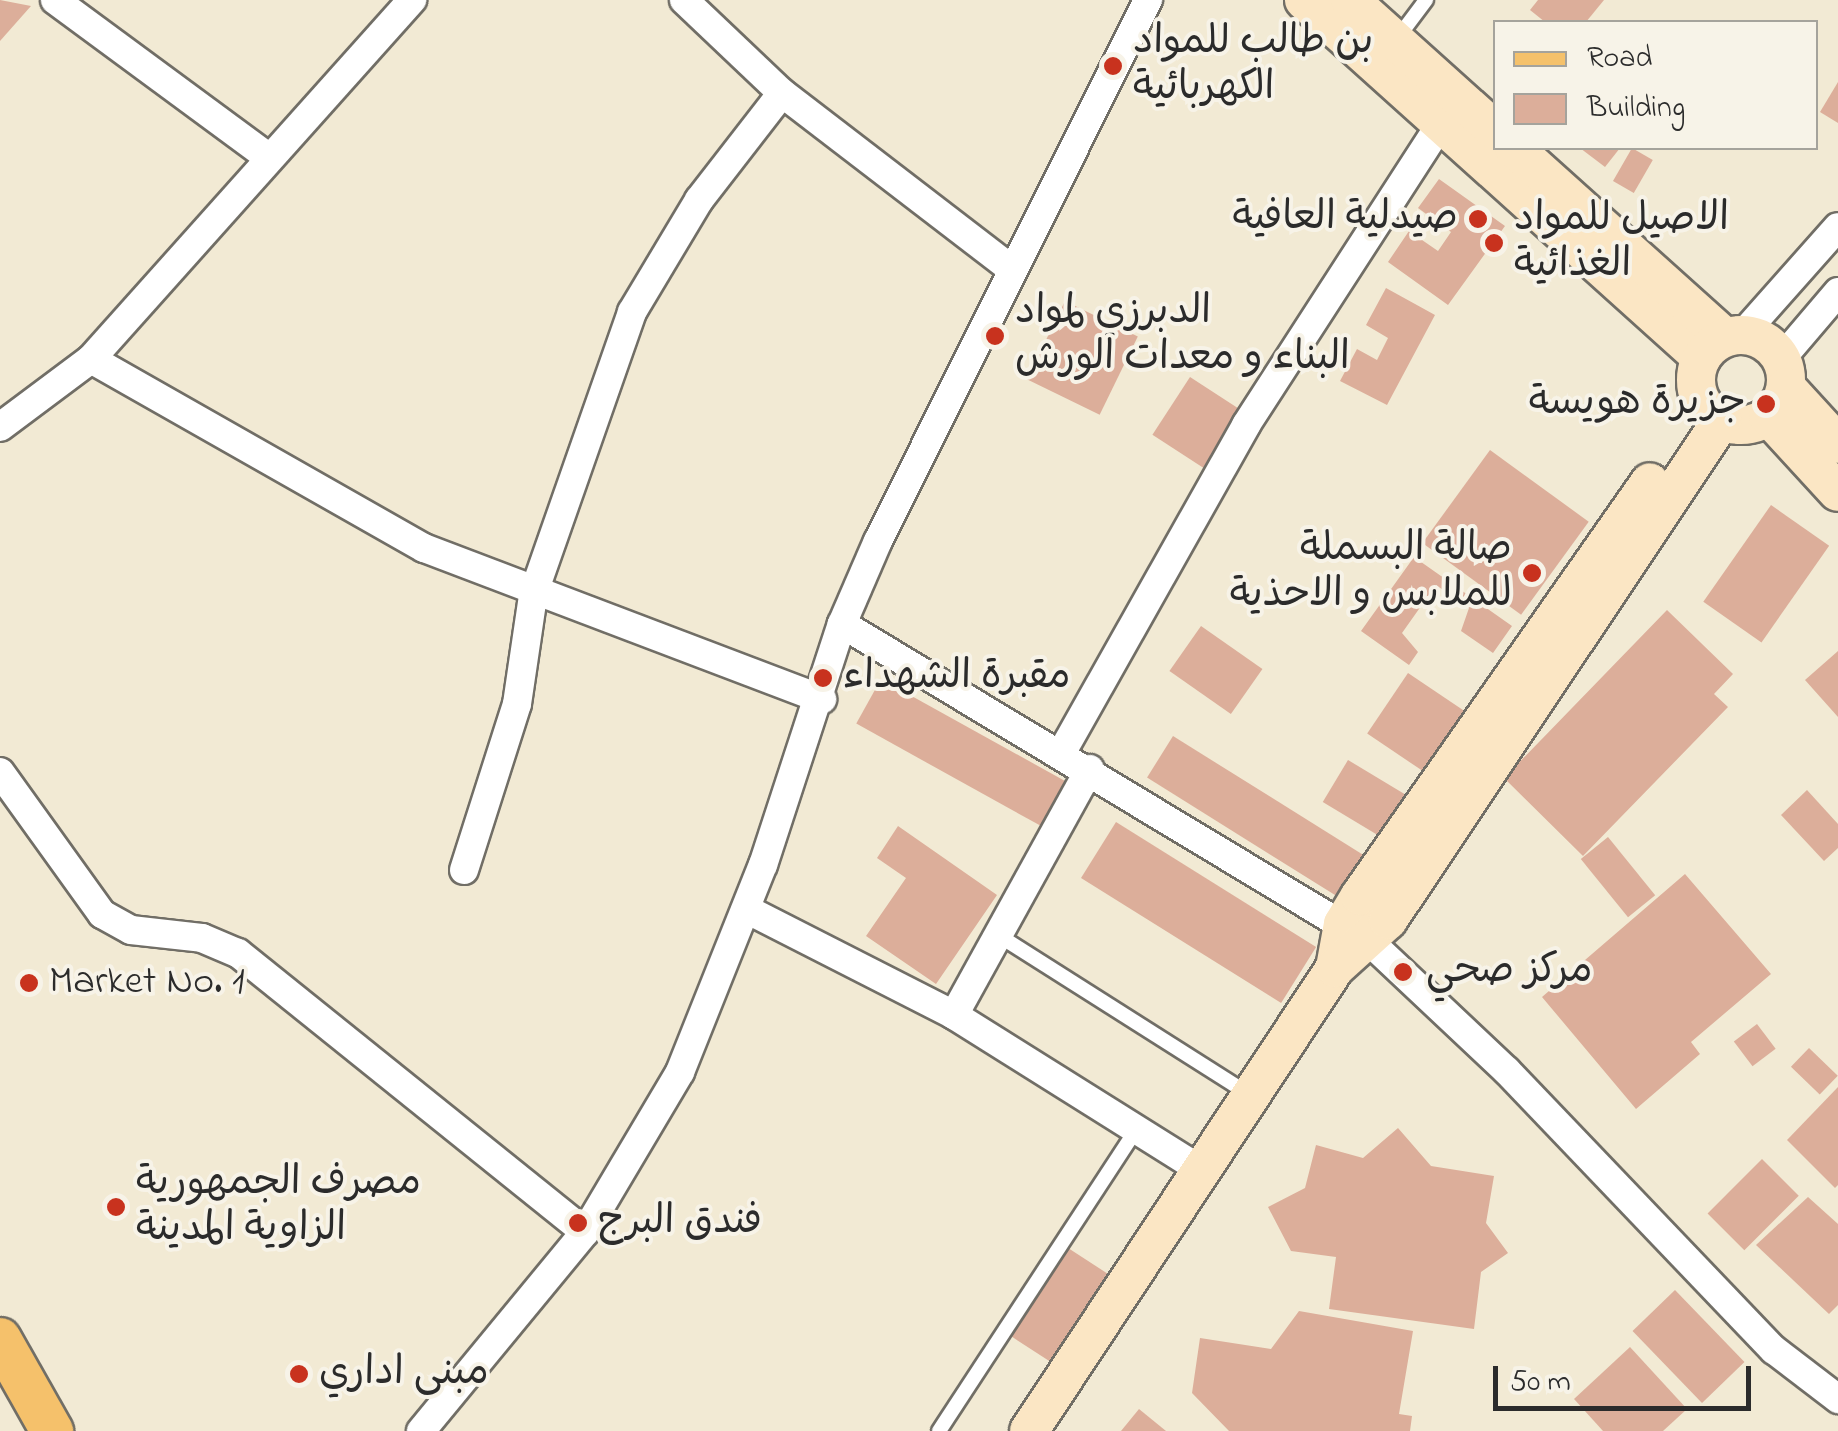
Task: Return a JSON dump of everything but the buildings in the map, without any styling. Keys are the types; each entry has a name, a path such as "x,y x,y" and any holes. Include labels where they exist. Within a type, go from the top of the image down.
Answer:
{"main road":[{"path":"1304,0 1439,127 1723,343"},
{"path":"1350,0 1493,127"},
{"path":"1516,150 1723,343"},
{"path":"1713,413 1696,378 1723,343 1758,338 1778,387 1838,492"},
{"path":"1713,413 1753,423 1778,387"},
{"path":"1778,387 1838,444"},
{"path":"1030,1431 1356,933 1713,413"},
{"path":"0,1340 52,1431"}],"street":[{"path":"56,0 268,157"},
{"path":"0,427 91,359 412,0"},
{"path":"684,0 782,93 1010,268"},
{"path":"422,1431 585,1232 680,1072 746,909 822,699 842,624 1010,268 1148,0"},
{"path":"464,870 517,704 534,595 632,312 699,200 782,93"},
{"path":"1062,752 1246,425 1439,127"},
{"path":"1723,343 1838,226"},
{"path":"1778,387 1838,292"},
{"path":"91,359 424,548 534,595 822,699"},
{"path":"842,624 1062,752 1356,933 1506,1072 1774,1350 1838,1399"},
{"path":"954,1015 1090,770"},
{"path":"0,772 102,914 131,930 202,938 238,953 585,1232"},
{"path":"746,909 954,1015 1134,1133 1201,1170"}],"lane":[{"path":"1395,40 1426,0"},
{"path":"998,935 1250,1095"},
{"path":"940,1431 1134,1133"}],"place":[{"name":"بن طالب للمواد الكهربائية","path":"1113,66"},
{"name":"صيدلية العافية","path":"1478,219"},
{"name":"الاصيل للمواد الغذائية","path":"1494,243"},
{"name":"الدبرزي لمواد البناء و معدات الورش","path":"995,336"},
{"name":"جزيرة هويسة","path":"1766,404"},
{"name":"صالة البسملة للملابس و الاحذية","path":"1532,573"},
{"name":"مقبرة الشهداء","path":"823,678"},
{"name":"مركز صحي","path":"1403,972"},
{"name":"Market No. 1","path":"29,983"},
{"name":"مصرف الجمهورية الزاوية المدينة","path":"116,1207"},
{"name":"فندق البرج","path":"578,1223"},
{"name":"مبنى اداري","path":"299,1374"}]}
